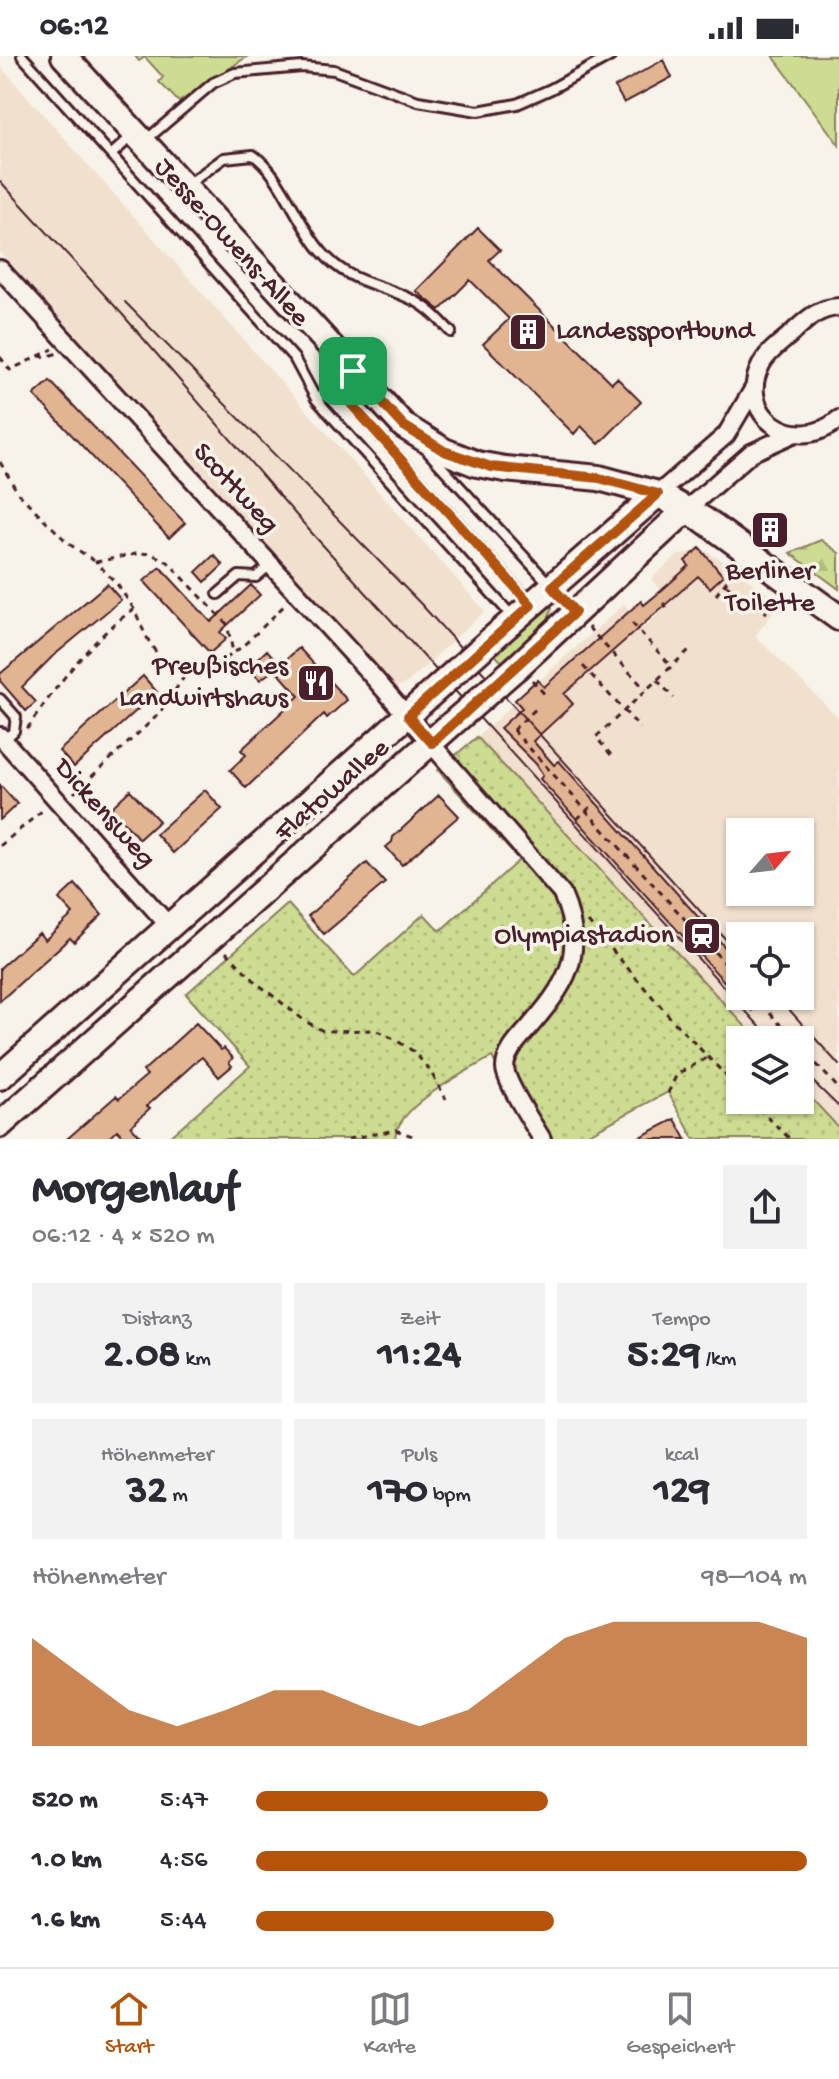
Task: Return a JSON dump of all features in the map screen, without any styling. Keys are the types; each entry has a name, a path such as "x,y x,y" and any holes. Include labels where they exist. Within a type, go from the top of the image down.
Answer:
{"main road":[{"name":"Jesse-Owens-Allee","path":"64,56 184,187 344,378 404,426 435,447 477,464 599,478 658,494 687,509 839,618"},
{"name":"Flatowallee","path":"0,1077 658,494"},
{"name":"Flatowallee","path":"0,1125 440,736 523,672 582,620 687,509"},
{"path":"170,927 193,953"}],"street":[{"name":"Scottweg","path":"0,269 270,565 440,736 457,775 553,882 571,914"},
{"path":"658,494 726,435 755,386 759,369 769,354 811,316 827,308 839,307"},
{"path":"755,386 759,404 769,420 793,434"},
{"path":"687,509 751,453 793,434 820,432 839,419"},
{"name":"Dickensweg","path":"8,739 170,927"},
{"path":"542,1139 505,1067 514,1044 555,996 570,970 574,950 571,914"}],"lane":[{"name":"Jesse-Owens-Allee","path":"22,56 294,358 316,399 523,612"},
{"path":"111,155 213,83 235,73 302,67 334,70 418,101 478,111 517,104 611,56"},
{"path":"184,187 224,158 253,155 270,170 300,222 333,263 362,282 414,300 451,332"},
{"path":"316,399 344,378 523,612"},
{"name":"Jesse-Owens-Allee","path":"404,426 582,620"},
{"path":"218,594 239,576 256,577 270,565"},
{"path":"0,699 16,717 14,731 8,739"}],"path":[{"path":"0,357 10,370 50,351"},
{"path":"39,356 58,353"},
{"path":"0,462 18,493 69,544 96,562 117,584 134,609 151,645 169,663 188,671 210,669 223,662 288,601"},
{"path":"0,476 7,473"},
{"path":"96,562 140,553 152,554 168,562 227,624 233,652"},
{"path":"716,595 739,565"},
{"path":"725,584 767,613"},
{"path":"663,603 668,609"},
{"path":"8,739 110,628 134,609"},
{"path":"582,620 646,690"},
{"path":"632,623 671,666"},
{"path":"611,755 596,737 689,650"},
{"path":"583,666 640,728"},
{"path":"73,794 159,714 188,671"},
{"path":"523,672 548,698"},
{"path":"657,680 674,698"},
{"path":"538,707 513,730 726,965"},
{"path":"71,787 80,787"},
{"path":"577,819 596,802"},
{"path":"0,846 44,809"},
{"path":"571,914 582,916 592,924 726,1076"},
{"path":"225,951 258,984 305,1021 323,1031 375,1030 413,1051 429,1069 446,1099"},
{"path":"767,1010 781,1026"},
{"path":"668,1093 677,1074 707,1058"},
{"path":"814,1061 839,1089"},
{"path":"764,1114 790,1139"},
{"path":"348,1139 396,1130 415,1137"}],"shaded area":[{"path":"0,66 485,611 407,683 392,689 0,252"},
{"path":"700,548 780,603 755,636 839,718 839,1128 814,1101 814,1026 745,1026 730,1010 814,1010 814,922 726,922 726,1005 477,737 624,604 644,627 671,603 651,579 677,556"}],"green space":[{"path":"135,56 248,56 179,102 159,82 163,77 145,57 139,61"},
{"path":"773,56 839,56 839,145"},
{"path":"821,540 839,553 839,589 790,553"},
{"path":"550,605 547,623 502,662 494,654"},
{"path":"477,737 726,1005 726,1010 730,1010 745,1026 726,1026 726,1114 814,1114 814,1101 839,1128 839,1139 694,1139 668,1092 579,1139 536,1139 492,1057 419,1103 398,1127 395,1139 167,1139 250,1066 186,994 288,904 354,977 424,914 440,931 519,860 438,770"}],"building":[{"path":"663,60 672,77 624,103 615,87"},
{"name":"Landessportbund","path":"478,228 500,250 489,260 612,383 617,378 641,402 599,444 581,426 574,434 483,344 509,319 470,280 440,310 416,291"},
{"path":"50,381 185,523 169,538 34,395"},
{"path":"700,548 723,576 710,588 698,576 564,694 573,704 533,741 554,765 559,761 726,948 726,984 540,779 543,775 536,764 500,728 522,708 515,700 537,680 544,687 641,601 644,605 689,566 685,561"},
{"path":"214,555 223,565 205,582 196,572"},
{"path":"160,567 211,622 251,585 260,595 220,632 226,639 210,653 144,581"},
{"path":"107,584 121,600 52,657 22,687 36,702 26,711 0,681 0,674"},
{"path":"299,648 347,700 327,718 324,714 246,788 230,770 246,755 241,750 299,696 275,669 260,680 248,668 267,650 280,665"},
{"path":"143,676 157,692 74,767 59,751"},
{"path":"0,785 17,804 0,820"},
{"path":"130,790 159,821 139,839 111,808"},
{"path":"205,790 222,809 173,853 156,834"},
{"path":"439,795 459,816 402,865 386,847"},
{"path":"367,863 385,883 324,934 308,916"},
{"path":"75,884 102,915 74,942 70,938 0,1001 0,968 39,933 45,940 73,914 59,899"},
{"path":"196,1023 221,1050 224,1048 233,1058 229,1062 232,1066 219,1077 202,1057 198,1060 147,1106 150,1108 131,1126 143,1139 126,1139 117,1130 108,1139 67,1139 116,1096 119,1099 147,1075 143,1071"},
{"path":"675,1119 686,1139 636,1139"}],"tram line":[{"path":"0,181 122,314 310,531 759,1026"},
{"path":"125,302 420,603 726,940"},
{"path":"790,1010 839,1065"},
{"path":"814,1083 839,1107"}],"place":[{"name":"Landessportbund","path":"528,332"},
{"name":"Berliner Toilette","path":"770,530"},
{"name":"Preußisches Landwirtshaus","path":"316,683"},
{"name":"Olympiastadion","path":"702,936"}],"route":[{"path":"353,371 404,426 444,451 491,467 599,478 658,494 552,587 575,612 432,743 408,716 531,605 335,386 353,371"}]}
